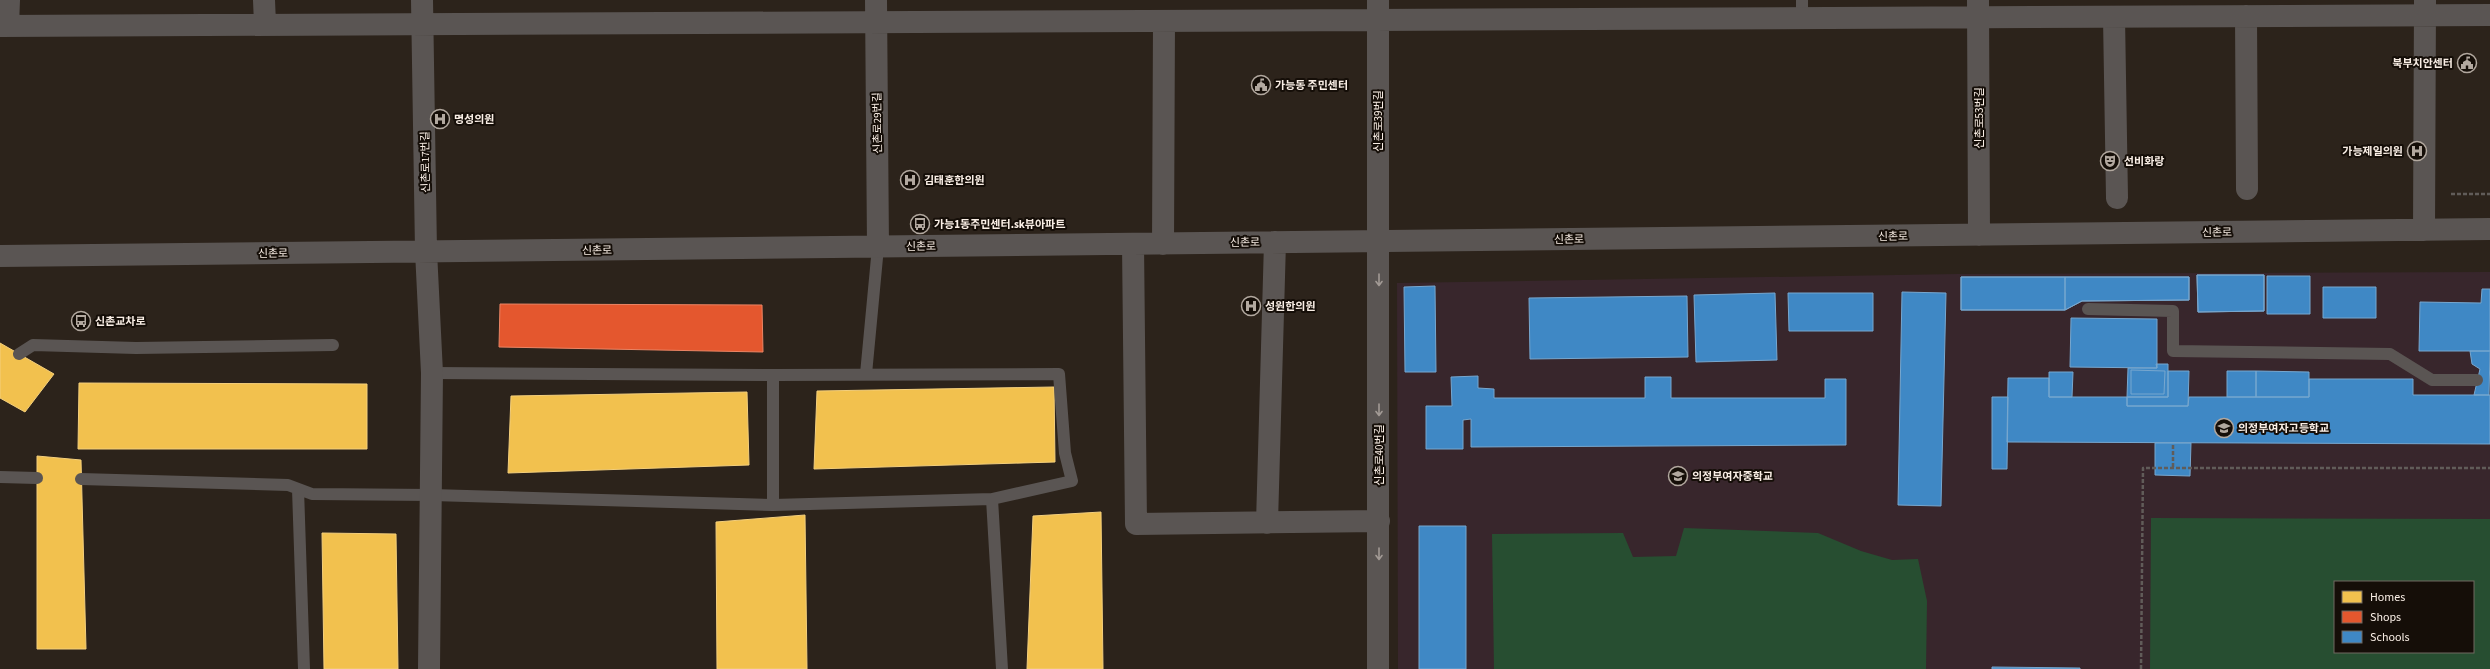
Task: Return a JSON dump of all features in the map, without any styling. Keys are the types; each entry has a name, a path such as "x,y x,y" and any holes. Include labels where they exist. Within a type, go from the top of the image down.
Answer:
{"street":[{"path":"8,0 4,26 1164,20 1378,10 1978,9 2114,17 2246,16 2425,8 2490,15"},
{"path":"264,0 265,24"},
{"name":"신촌로17번길","path":"422,0 426,251 432,373 430,669"},
{"name":"신촌로29번길","path":"876,0 878,247"},
{"path":"2424,230 2425,8"},
{"name":"신촌로53번길","path":"1978,9 1979,235"},
{"name":"신촌로39번길","path":"1378,10 1379,241"},
{"path":"2246,16 2247,189"},
{"path":"2114,17 2117,198"},
{"path":"1163,244 1164,20"},
{"name":"신촌로","path":"0,256 2490,230"},
{"name":"신촌로40번길","path":"1378,669 1379,241"},
{"path":"1267,523 1275,242"},
{"path":"1133,244 1136,524 1379,521"}],"lane":[{"path":"866,374 878,247"},
{"path":"2088,309 2172,311 2173,351 2390,354 2432,380 2477,380"},
{"path":"19,354 33,345 136,348 333,345"},
{"path":"81,479 288,485 312,494 432,495 773,505 992,499 1072,481 1065,453 1059,374 772,375 432,373"},
{"path":"772,375 773,505"},
{"path":"0,477 36,478"},
{"path":"298,489 304,669"},
{"path":"992,499 1002,669"}],"path":[{"path":"2445,194 2490,194"},
{"path":"2172,467 2173,443"},
{"path":"2141,669 2143,468 2490,468"}],"shaded area":[{"path":"2490,272 2490,669 1398,669 1397,283 1957,274"}],"green space":[{"path":"2151,518 2490,519 2490,669 2150,669"},
{"path":"1684,528 1818,533 1861,551 1892,560 1918,559 1927,601 1926,669 1494,669 1492,534 1623,533 1633,557 1676,556"}],"building: Homes":[{"path":"0,343 54,374 25,412 0,398"},
{"path":"79,383 367,384 367,449 78,449"},
{"path":"1054,387 1055,462 814,469 817,391"},
{"path":"747,392 749,465 508,473 511,396"},
{"path":"37,456 81,460 86,649 37,649"},
{"path":"1101,512 1103,669 1027,669 1033,516"},
{"path":"805,515 807,669 717,669 716,522"},
{"path":"322,533 396,534 398,669 324,669"}],"building: Shops":[{"path":"500,304 762,305 763,352 499,347"}],"building: Schools":[{"path":"2197,275 2264,275 2264,311 2198,312"},
{"path":"2197,275 2264,275 2264,311 2198,312"},
{"path":"2267,276 2310,276 2310,314 2267,314"},
{"path":"1961,277 2189,277 2189,300 2082,301 2065,310 1961,310"},
{"path":"1961,277 2065,277 2065,310 1961,310"},
{"path":"2065,277 2189,277 2189,300 2082,301 2065,310"},
{"path":"1435,286 1436,372 1405,372 1404,287"},
{"path":"2323,287 2376,287 2376,318 2323,318"},
{"path":"2482,289 2490,289 2490,351 2419,351 2420,302 2481,303"},
{"path":"1902,292 1946,293 1941,506 1898,505"},
{"path":"1775,293 1777,360 1696,362 1694,295"},
{"path":"1788,293 1873,293 1873,331 1789,331"},
{"path":"1687,296 1688,357 1530,359 1529,298"},
{"path":"2071,318 2157,319 2157,368 2070,367"},
{"path":"2470,351 2490,351 2489,395 2474,395 2480,369 2472,364"},
{"path":"2156,364 2168,364 2168,397 2127,397 2128,368 2157,368"},
{"path":"2131,370 2165,371 2164,394 2131,394"},
{"path":"2168,371 2189,371 2188,406 2127,406 2127,397 2168,397"},
{"path":"2227,371 2256,371 2256,397 2227,397"},
{"path":"2256,371 2309,372 2309,397 2256,397"},
{"path":"2049,372 2073,372 2072,397 2049,397"},
{"path":"1478,376 1478,388 1494,389 1494,398 1645,398 1645,377 1671,377 1671,398 1825,398 1825,379 1846,379 1846,445 1471,447 1471,419 1463,420 1463,449 1426,449 1426,406 1452,406 1451,377"},
{"path":"2008,378 2049,378 2049,397 2127,397 2127,406 2188,406 2189,397 2309,397 2309,379 2413,379 2413,395 2490,395 2490,444 2007,442"},
{"path":"1992,397 2008,397 2007,469 1992,469"},
{"path":"2155,443 2191,443 2190,476 2155,475"},
{"path":"1419,526 1466,526 1466,669 1419,669"},
{"path":"1992,667 2080,668 2080,669 1992,669"}],"place":[{"name":"북부치안센터","path":"2467,63"},
{"name":"가능동 주민센터","path":"1261,85"},
{"name":"명성의원","path":"440,119"},
{"name":"가능제일의원","path":"2417,151"},
{"name":"선비화랑","path":"2110,161"},
{"name":"김태훈한의원","path":"910,180"},
{"name":"가능1동주민센터.sk뷰아파트","path":"920,224"},
{"name":"성원한의원","path":"1251,306"},
{"name":"신촌교차로","path":"81,321"},
{"name":"의정부여자고등학교","path":"2224,428"},
{"name":"의정부여자중학교","path":"1678,476"}]}
